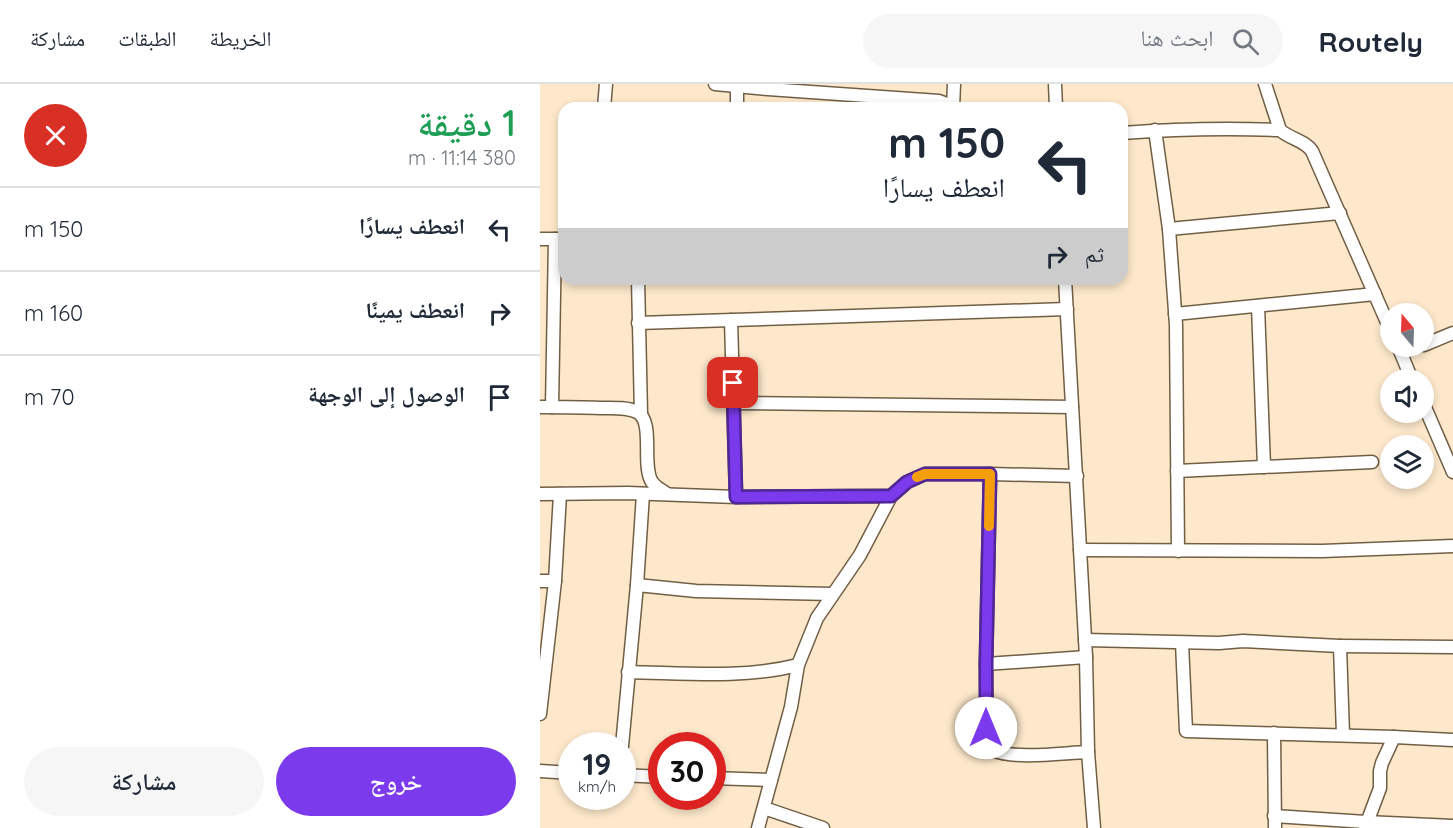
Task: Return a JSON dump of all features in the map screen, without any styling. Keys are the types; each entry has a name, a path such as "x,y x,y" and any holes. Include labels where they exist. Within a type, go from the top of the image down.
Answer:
{"street":[{"path":"604,102 606,84"},
{"path":"715,84 942,102"},
{"path":"952,102 954,84"},
{"path":"1055,84 1056,102"},
{"path":"1265,84 1280,130 1310,147 1380,306"},
{"path":"737,102 738,86"},
{"path":"1128,132 1232,128 1280,130"},
{"path":"1155,130 1169,229 1175,314 1178,551"},
{"path":"1169,229 1340,213"},
{"path":"540,239 558,239"},
{"path":"558,252 546,407 615,408 641,414"},
{"path":"638,285 641,414 646,424 647,465 649,477 655,486 669,495"},
{"path":"1065,285 1086,657 1088,752 1094,828"},
{"path":"1175,314 1375,294"},
{"path":"1258,306 1264,467"},
{"path":"638,323 1067,309"},
{"path":"731,320 736,497"},
{"path":"1434,341 1453,333"},
{"path":"734,404 1072,407"},
{"path":"1432,423 1453,472"},
{"path":"1177,471 1372,462"},
{"path":"758,828 791,707 798,665 817,618 860,555 891,496 907,482 925,474 1077,476"},
{"path":"990,474 986,664 987,740 992,750 1002,754 1088,752"},
{"path":"540,494 736,497 891,496"},
{"path":"540,714 555,581 560,494"},
{"path":"623,732 643,494"},
{"path":"1080,550 1322,551 1453,546"},
{"path":"540,581 555,581"},
{"path":"637,585 696,591 832,594"},
{"path":"1085,640 1182,643 1243,641 1340,646 1453,647"},
{"path":"1182,643 1186,731 1453,740"},
{"path":"1340,646 1343,735"},
{"path":"986,664 1086,657"},
{"path":"628,672 754,673 798,665"},
{"path":"1274,733 1274,822 1453,826"},
{"path":"1365,825 1380,788 1382,763 1394,737"},
{"path":"540,771 558,772"},
{"path":"726,778 771,780"},
{"path":"764,808 823,828"}],"slow traffic":[{"path":"917,477 925,474 990,474 989,526"}],"route":[{"path":"733,383 736,497 891,496 907,482 925,474 990,474 986,728"}]}
